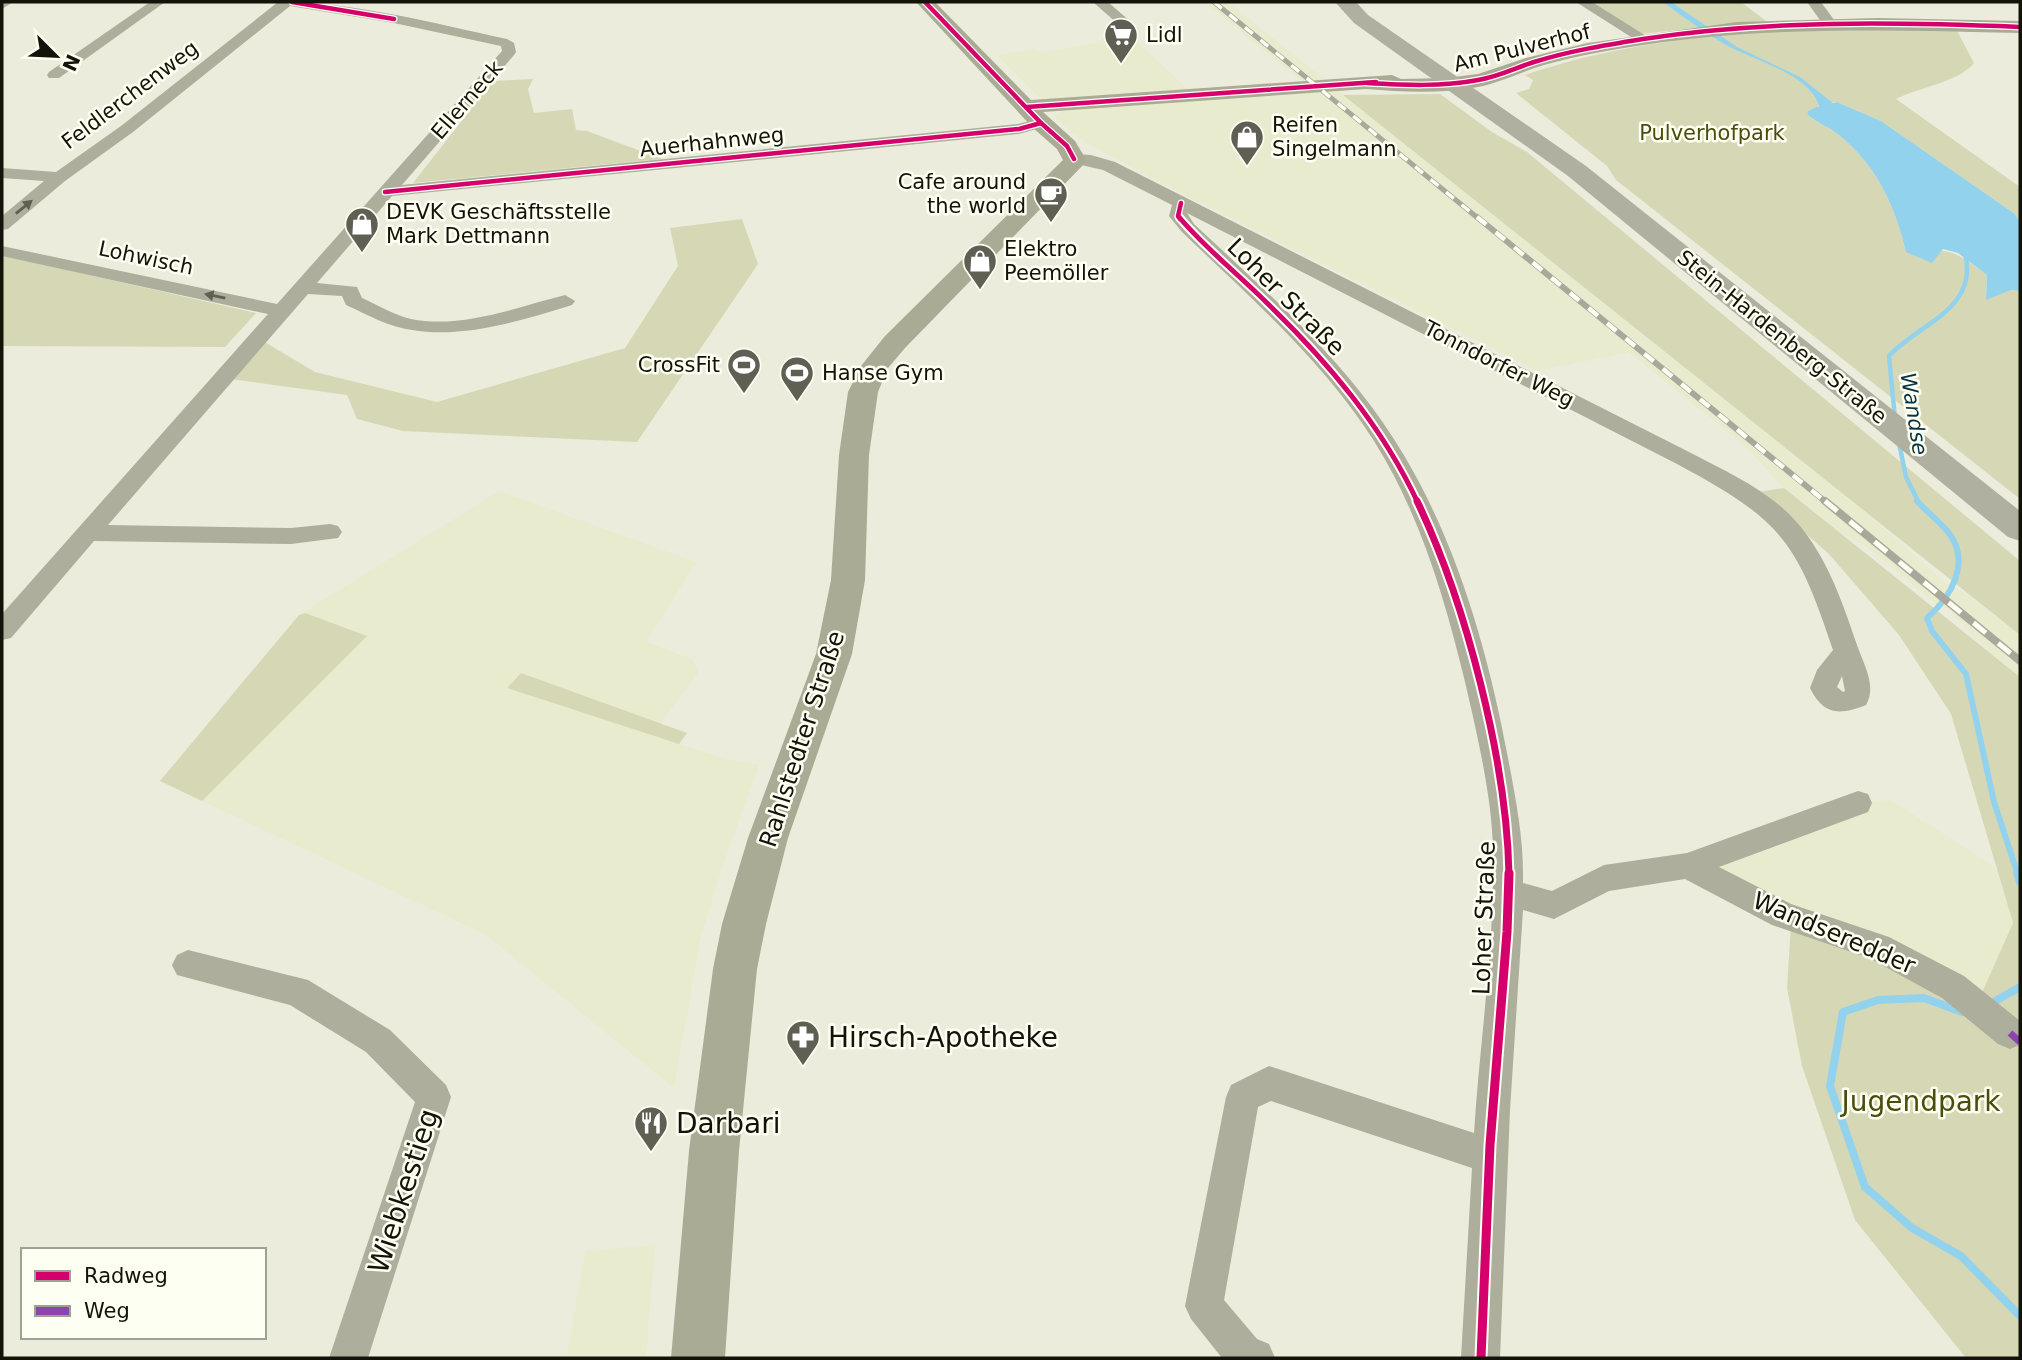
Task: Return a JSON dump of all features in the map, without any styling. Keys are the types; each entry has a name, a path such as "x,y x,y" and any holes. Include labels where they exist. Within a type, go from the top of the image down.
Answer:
{"main road":[{"path":"925,2 1067,146 1074,159"},
{"name":"Stein-Hardenberg-Straße","path":"1346,2 1361,19 1458,79 1564,153 1577,171 2020,529"},
{"name":"Am Pulverhof","path":"1034,115 1367,83 1408,86 1505,74 1518,67 1576,52 1644,39 1710,31 1830,24 1916,23 2020,27"},
{"name":"Rahlstedter Straße","path":"698,1358 713,1161 735,969 755,881 826,678 840,627 848,580 854,455 863,392 871,373 895,342 1070,168 1074,159"}],"street":[{"path":"2,5 6,2"},
{"path":"54,75 158,2"},
{"name":"Feldlerchenweg","path":"2,225 59,177 127,129 286,2"},
{"name":"Ellerneck","path":"2,631 509,52 507,43 394,19 292,2"},
{"path":"1100,2 1125,23"},
{"path":"1583,2 1644,39"},
{"path":"1814,2 1830,24"},
{"path":"394,19 410,8"},
{"name":"Auerhahnweg","path":"385,192 1019,129 1034,115"},
{"name":"Tonndorfer Weg","path":"1074,159 1093,160 1109,166 1685,459 1754,498 1781,519 1802,545 1819,580 1846,653"},
{"path":"2,173 59,177"},
{"name":"Loher Straße","path":"1181,203 1178,216 1188,228 1287,320 1336,374 1386,442 1418,501 1457,604 1492,738 1508,842 1508,893 1489,1156 1481,1358"},
{"name":"Lohwisch","path":"2,251 281,311"},
{"path":"302,288 350,291 353,301 413,325 445,326 534,311 565,301"},
{"path":"86,533 291,536 330,532"},
{"path":"1508,893 1554,905 1604,878 1687,866 1858,803"},
{"name":"Wandseredder","path":"1687,866 1783,915 1878,947 1953,987 2011,1033"},
{"name":"Wiebkestieg","path":"188,965 298,991 378,1041 434,1097 349,1358"},
{"path":"1255,1358 1243,1353 1204,1306 1243,1097 1269,1083 1489,1156"}],"shaded area":[{"path":"1204,2 1228,2 1863,510 1946,583 1965,593 2020,635 2020,677 1972,636 1951,611 1932,601 1872,551 1829,525 1784,488 1744,445 1629,352 1537,371 1153,179 1085,142 1056,119 1055,115 1063,110 1314,91"},
{"path":"1132,36 1187,89 1041,99 997,55 1035,49 1040,53"},
{"path":"499,491 696,562 646,642 692,659 699,672 652,735 727,759 759,765 722,868 700,940 674,1088 486,935 160,781 299,615"},
{"path":"1891,800 1996,868 2013,923 1980,997 1687,866 1858,803"},
{"path":"655,1245 646,1358 567,1358 585,1251"}],"green space":[{"path":"1586,2 1741,2 1766,21 1640,34"},
{"name":"Pulverhofpark","path":"1803,29 1956,29 1974,63 1949,80 1896,99 2020,187 2020,223 2015,214 1881,121 1837,102 1819,103 1817,109 1808,111 1807,114 1839,135 1864,160 1890,203 1906,252 1932,250 1958,255 1987,275 1986,299 2011,290 2020,291 2020,499 1616,180 1607,166 1516,93 1529,89 1533,80 1525,75 1627,48 1732,34"},
{"path":"533,79 528,89 534,113 572,109 576,130 587,131 662,159 413,183 493,81"},
{"path":"1440,94 1492,132 1527,152 2020,561 2020,635 1343,95"},
{"path":"742,219 758,264 637,442 403,431 357,419 347,395 223,378 258,338 315,372 437,402 625,348 678,266 670,228"},
{"path":"2,255 256,313 225,347 2,346"},
{"name":"Jugendpark","path":"1784,488 2020,677 2020,1358 1966,1358 1855,1220 1802,1066 1787,988 1791,924 1980,997 2013,923 1951,714 1899,635 1829,554 1758,492"},
{"path":"305,613 367,636 202,801 160,781 299,615"},
{"path":"521,673 687,733 679,744 507,688"}],"water":[{"path":"1663,2 1671,2 1737,47 1800,77 1833,103 1837,102 1881,121 2015,214 2020,223 2020,291 2011,290 1986,300 1987,275 1958,253 1943,249 1932,263 1906,252 1890,203 1864,160 1839,135 1807,114 1819,106 1814,95 1793,77 1726,45"}],"waterway":[{"name":"Wandse","path":"1895,419 1889,356 1956,301 1964,288 1967,272 1965,253"},
{"name":"Wandse","path":"1899,443 1906,477 1919,503"},
{"name":"Wandse","path":"1919,503 1948,532 1955,543 1958,567 1951,589 1927,618 1932,631 1966,674 1994,802 2018,875"},
{"name":"Wandse","path":"2017,873 2020,882"},
{"name":"Wandse","path":"1990,1004 2020,987"},
{"name":"Wandse","path":"1962,1012 1924,998 1878,1000 1843,1012 1830,1086 1865,1187 1912,1228 1961,1256 2020,1316"}],"railway":[{"path":"1214,2 1479,219"},
{"path":"1477,217 1827,503"},
{"path":"1825,501 2020,661"}],"marked path":[{"path":"2010,1033 2020,1042"}],"cycle path":[{"path":"292,2 394,19"},
{"path":"925,2 1041,123 1067,146 1074,159"},
{"path":"1367,83 1446,85 1478,81 1499,76 1533,62 1588,49 1643,39 1737,28 1878,23 2020,27"},
{"path":"1027,107 1376,82"},
{"path":"385,192 1019,129 1041,123"},
{"path":"1181,203 1178,216 1188,228 1268,303 1318,355 1342,382 1385,441 1425,517 1442,559 1470,649 1491,738 1504,812 1509,875 1490,1145 1481,1358"}],"place":[{"name":"Lidl","path":"1121,65"},
{"name":"Reifen Singelmann","path":"1247,167"},
{"name":"Cafe around the world","path":"1051,224"},
{"name":"DEVK Geschäftsstelle Mark Dettmann","path":"362,254"},
{"name":"Elektro Peemöller","path":"980,291"},
{"name":"CrossFit","path":"744,395"},
{"name":"Hanse Gym","path":"797,403"},
{"name":"Hirsch-Apotheke","path":"803,1067"},
{"name":"Darbari","path":"651,1153"}]}
